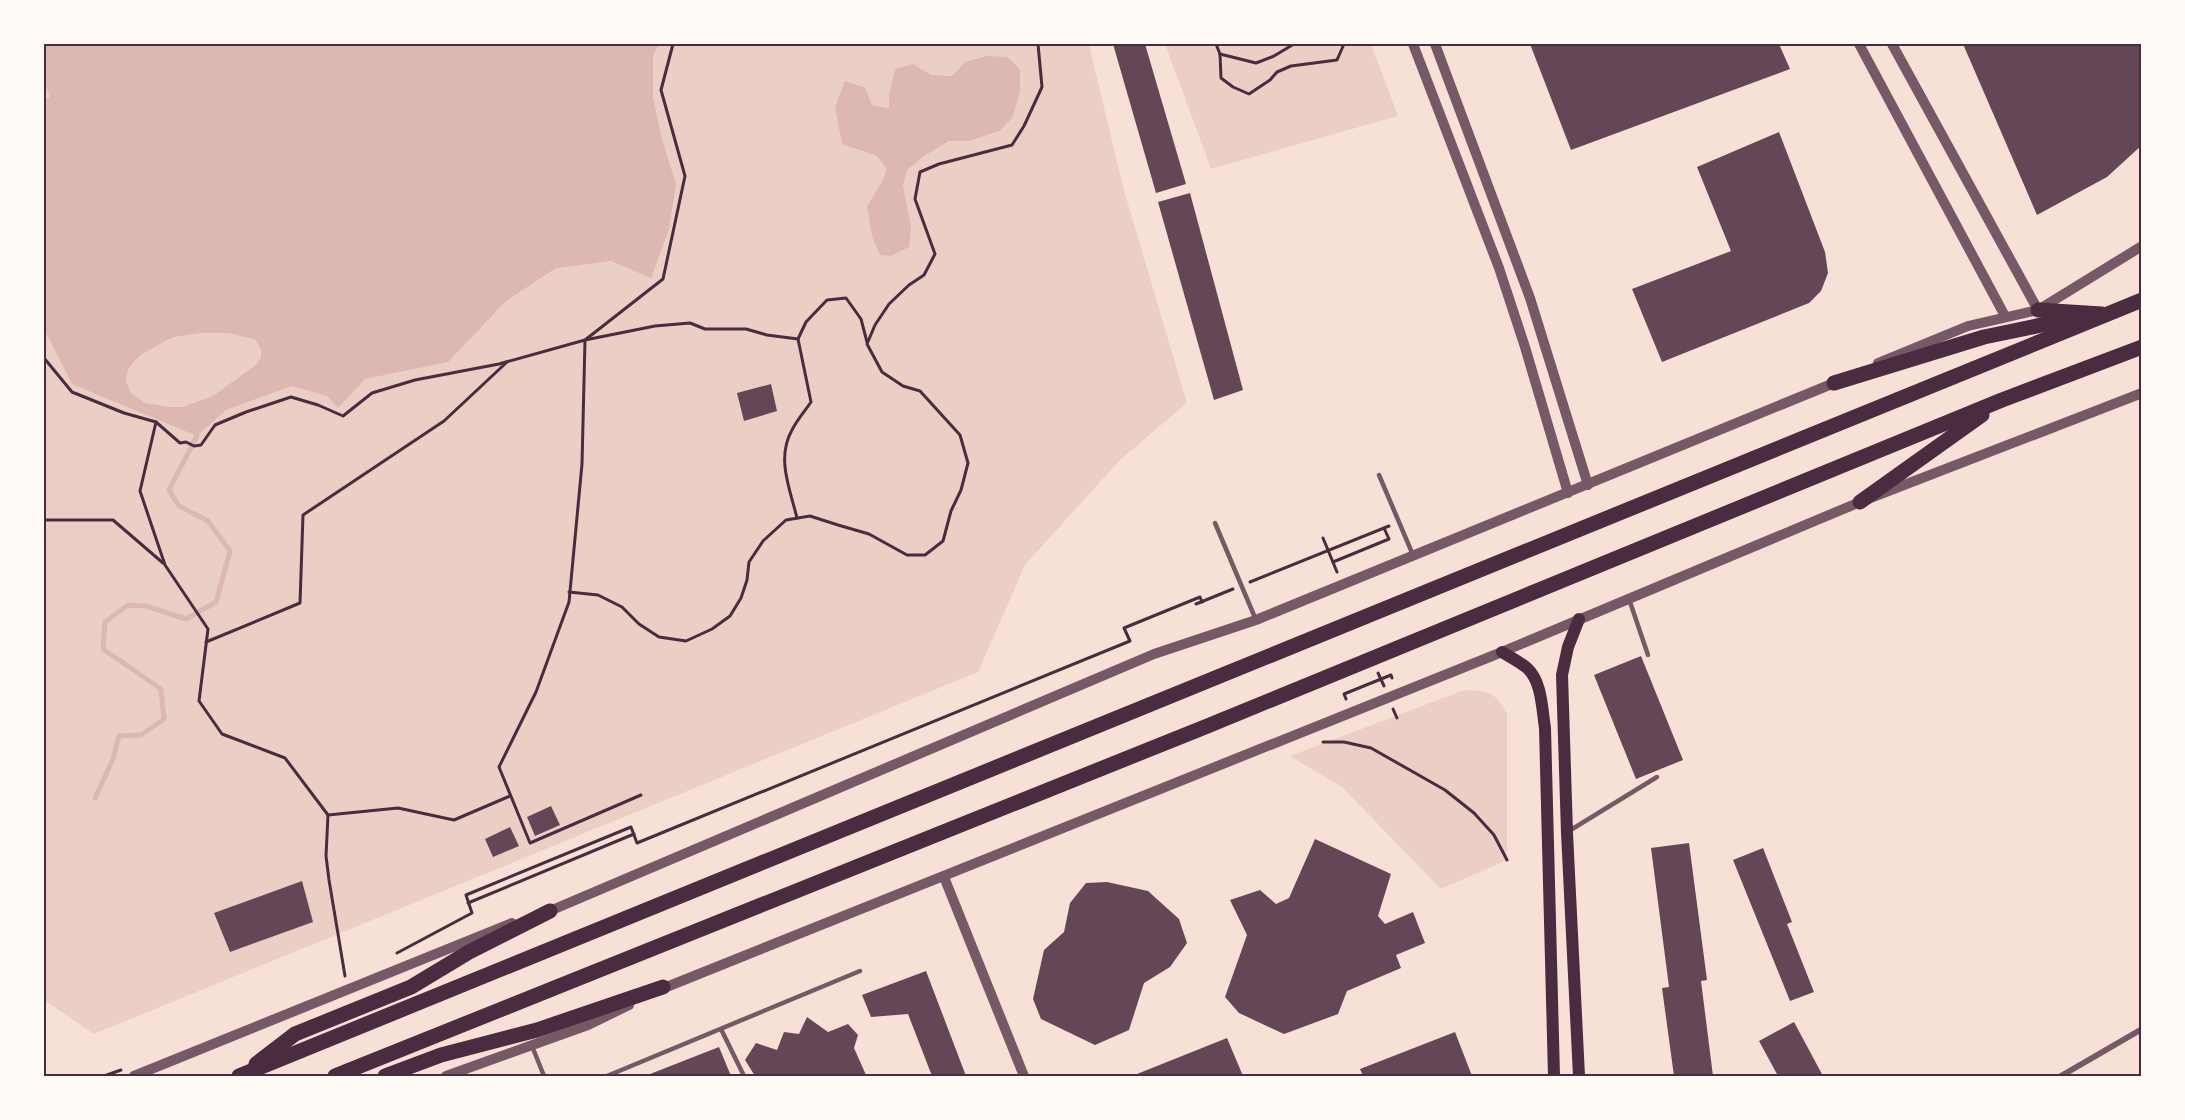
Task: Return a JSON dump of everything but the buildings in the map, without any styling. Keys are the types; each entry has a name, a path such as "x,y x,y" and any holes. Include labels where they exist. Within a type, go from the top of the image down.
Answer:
{"highway":[{"path":"239,1077 2142,300"},
{"path":"2038,310 2105,315"},
{"path":"1834,383 2024,327 2051,323 2083,325"},
{"path":"335,1077 1205,727 2002,400 2142,347"},
{"path":"1860,502 2002,400"},
{"path":"239,1077 295,1035 411,987 469,952 550,911"},
{"path":"385,1077 441,1055 537,1030 663,987"}],"main road":[{"path":"1579,620 1568,647 1562,675 1579,1077"},
{"path":"1502,652 1528,669 1535,680 1541,699 1545,728 1554,1077"}],"street":[{"path":"1413,44 1510,300 1568,493"},
{"path":"1435,44 1530,298 1588,485"},
{"path":"1860,44 2005,316"},
{"path":"1892,44 2038,310"},
{"path":"134,1077 514,922 550,911 1154,654 1256,620 1588,485 1968,326 2038,310 2142,246"},
{"path":"446,1077 588,1025 663,987 944,877 1502,652 1860,502 2142,393"},
{"path":"944,877 1024,1077"},
{"path":"2061,1077 2141,1029"}],"lane":[{"path":"1379,475 1413,555"},
{"path":"1215,523 1256,620"},
{"path":"1629,599 1648,655"},
{"path":"1567,833 1657,777"},
{"path":"607,1077 860,971"},
{"path":"722,1029 744,1077"},
{"path":"532,1046 544,1077"}],"path":[{"path":"585,340 663,279 686,176 660,90 673,44"},
{"path":"867,344 875,325 889,304 909,285 924,275 935,254 915,199 920,172 939,164 1012,145 1024,126 1042,87 1038,44"},
{"path":"1216,44 1220,54 1221,78 1233,87 1249,94 1270,80 1277,72 1291,66 1337,60 1344,44"},
{"path":"1220,54 1256,63 1294,44"},
{"path":"570,592 598,595 622,607 639,624 659,637 686,641 730,616 744,589 749,562 763,541 786,520 810,516 868,534 907,555 925,555 944,541 951,511 961,490 968,463 960,435 920,392 903,386 882,372 867,344 861,319 846,298 827,300 806,322 798,339 811,402 791,431 784,449 785,474 797,518"},
{"path":"44,358 72,392 124,413 156,422 180,443 186,442 194,446 201,445 215,425 246,412 291,398 318,405 343,416 372,393 416,380 509,361 585,340 655,326 690,323 705,329 746,329 798,339"},
{"path":"585,340 582,464 569,602 536,692 499,767 530,843 641,795"},
{"path":"206,642 300,603 303,515 444,420 509,361"},
{"path":"156,422 140,491 165,565 208,629 199,701 222,734 285,758 328,815 328,872 346,980"},
{"path":"44,520 113,520 165,565"},
{"path":"1196,604 1399,522"},
{"path":"1333,562 1389,539 1384,528"},
{"path":"388,958 472,913 466,895 631,827 637,843 1130,641 1125,628 1200,597 1202,602"},
{"path":"1347,701 1344,694 1391,675 1392,678"},
{"path":"1323,742 1344,742 1371,748 1445,790 1474,813 1494,836 1507,860"},
{"path":"328,815 398,808 454,820 510,795"},
{"path":"468,903 634,834"}],"shaded area":[{"path":"44,44 1089,44 1123,187 1187,403 1119,461 1025,565 978,672 94,1034 44,1000"},
{"path":"44,44 659,44 653,56 653,98 662,139 676,184 669,229 651,278 611,261 556,268 506,301 448,362 365,379 338,408 327,396 291,386 226,410 197,436 72,384 44,329 44,99 50,97 44,82","holes":["201,333 229,333 256,340 261,350 261,357 256,365 213,396 183,407 168,407 145,403 131,393 126,381 128,369 140,355 173,337"]},
{"path":"1165,44 1371,44 1398,116 1211,169"},
{"path":"987,56 1007,57 1020,69 1020,92 1012,118 999,131 969,141 949,141 924,156 907,170 903,186 911,226 909,247 891,256 880,255 872,236 867,206 887,169 877,156 842,144 835,107 845,81 865,88 872,105 889,108 889,96 895,69 913,64 931,75 952,76 965,62"},
{"path":"1464,690 1490,694 1499,701 1507,714 1507,860 1441,889 1342,787 1290,756"}],"waterway":[{"path":"95,798 113,759 119,736 141,735 164,719 161,689 103,649 105,622 128,605 146,606 186,619 216,602 230,551 208,521 179,506 169,490 197,436"}]}
